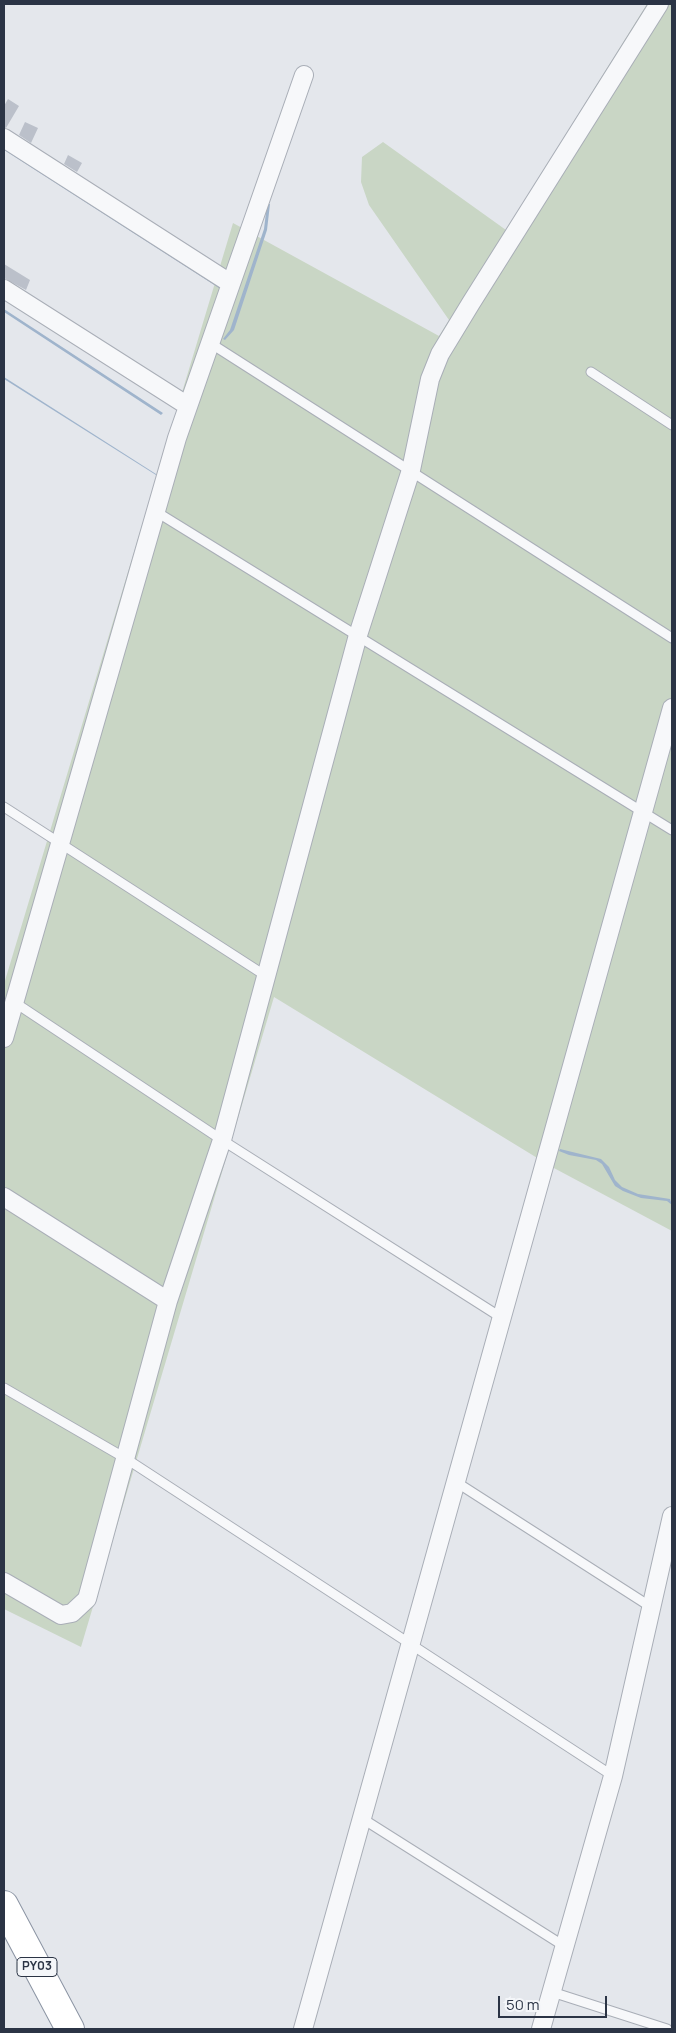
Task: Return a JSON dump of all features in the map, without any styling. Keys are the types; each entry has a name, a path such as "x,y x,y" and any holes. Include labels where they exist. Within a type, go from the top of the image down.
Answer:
{"highway":[{"name":"PY03","path":"4,1905 70,2029"}],"street":[{"path":"4,1582 61,1615 72,1614 87,1599 168,1301 222,1140 358,635 411,470 430,379 440,354 556,165 659,4"},
{"path":"4,1038 155,511 188,406 304,75"},
{"path":"4,138 230,284"},
{"path":"4,289 188,406"},
{"path":"304,2029 672,708"},
{"path":"4,1196 168,1301"},
{"path":"541,2029 613,1776 672,1516"}],"lane":[{"path":"210,343 672,638"},
{"path":"591,372 672,424"},
{"path":"155,511 672,830"},
{"path":"4,807 266,976"},
{"path":"14,1002 222,1140 502,1318"},
{"path":"4,1388 125,1458 613,1776"},
{"path":"456,1482 651,1607"},
{"path":"363,1819 564,1946"},
{"path":"552,1992 667,2029"}],"green space":[{"path":"647,4 672,4 672,1231 552,1167 274,997 81,1647 4,1609 4,984 233,223 439,336 449,320 369,205 361,182 362,157 383,142 506,230"}],"water":[{"path":"4,148 219,287 219,288 4,150"},
{"path":"267,204 270,204 267,230 234,330 225,340 223,339 230,330 264,229"},
{"path":"4,309 163,413 161,415 4,312"},
{"path":"4,377 156,474 156,475 4,379"},
{"path":"560,1149 601,1159 609,1167 615,1180 622,1187 638,1194 670,1199 672,1205 667,1201 641,1198 623,1191 615,1186 602,1164 596,1160 569,1155 559,1151"}],"building":[{"path":"8,99 19,106 6,128 4,127 4,106"},
{"path":"25,122 38,128 31,143 19,135"},
{"path":"68,155 82,163 77,172 64,164"},
{"path":"4,264 30,280 26,290 4,278"}]}
